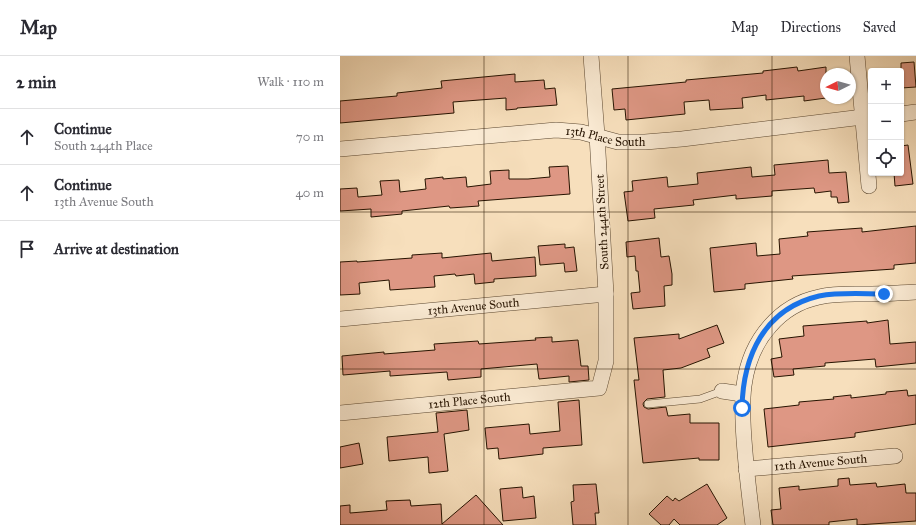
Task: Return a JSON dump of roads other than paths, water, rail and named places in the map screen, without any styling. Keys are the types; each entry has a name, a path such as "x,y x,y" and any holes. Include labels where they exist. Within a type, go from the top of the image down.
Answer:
{"street":[{"name":"South 244th Street","path":"591,56 606,294 606,361 599,388"},
{"path":"857,56 866,117 869,186"},
{"path":"904,114 916,112"},
{"name":"13th Place South","path":"340,149 556,130 597,135 618,142 645,142 866,117"},
{"path":"754,525 746,469 742,419 742,394 748,364 759,340 782,314 793,306 805,301 835,294 884,294 916,292"},
{"name":"13th Avenue South","path":"340,319 606,294"},
{"name":"12th Place South","path":"340,413 599,388"},
{"path":"722,391 742,394"},
{"name":"12th Avenue South","path":"746,469 895,456"}],"lane":[{"path":"648,404 700,399 722,391"}]}
